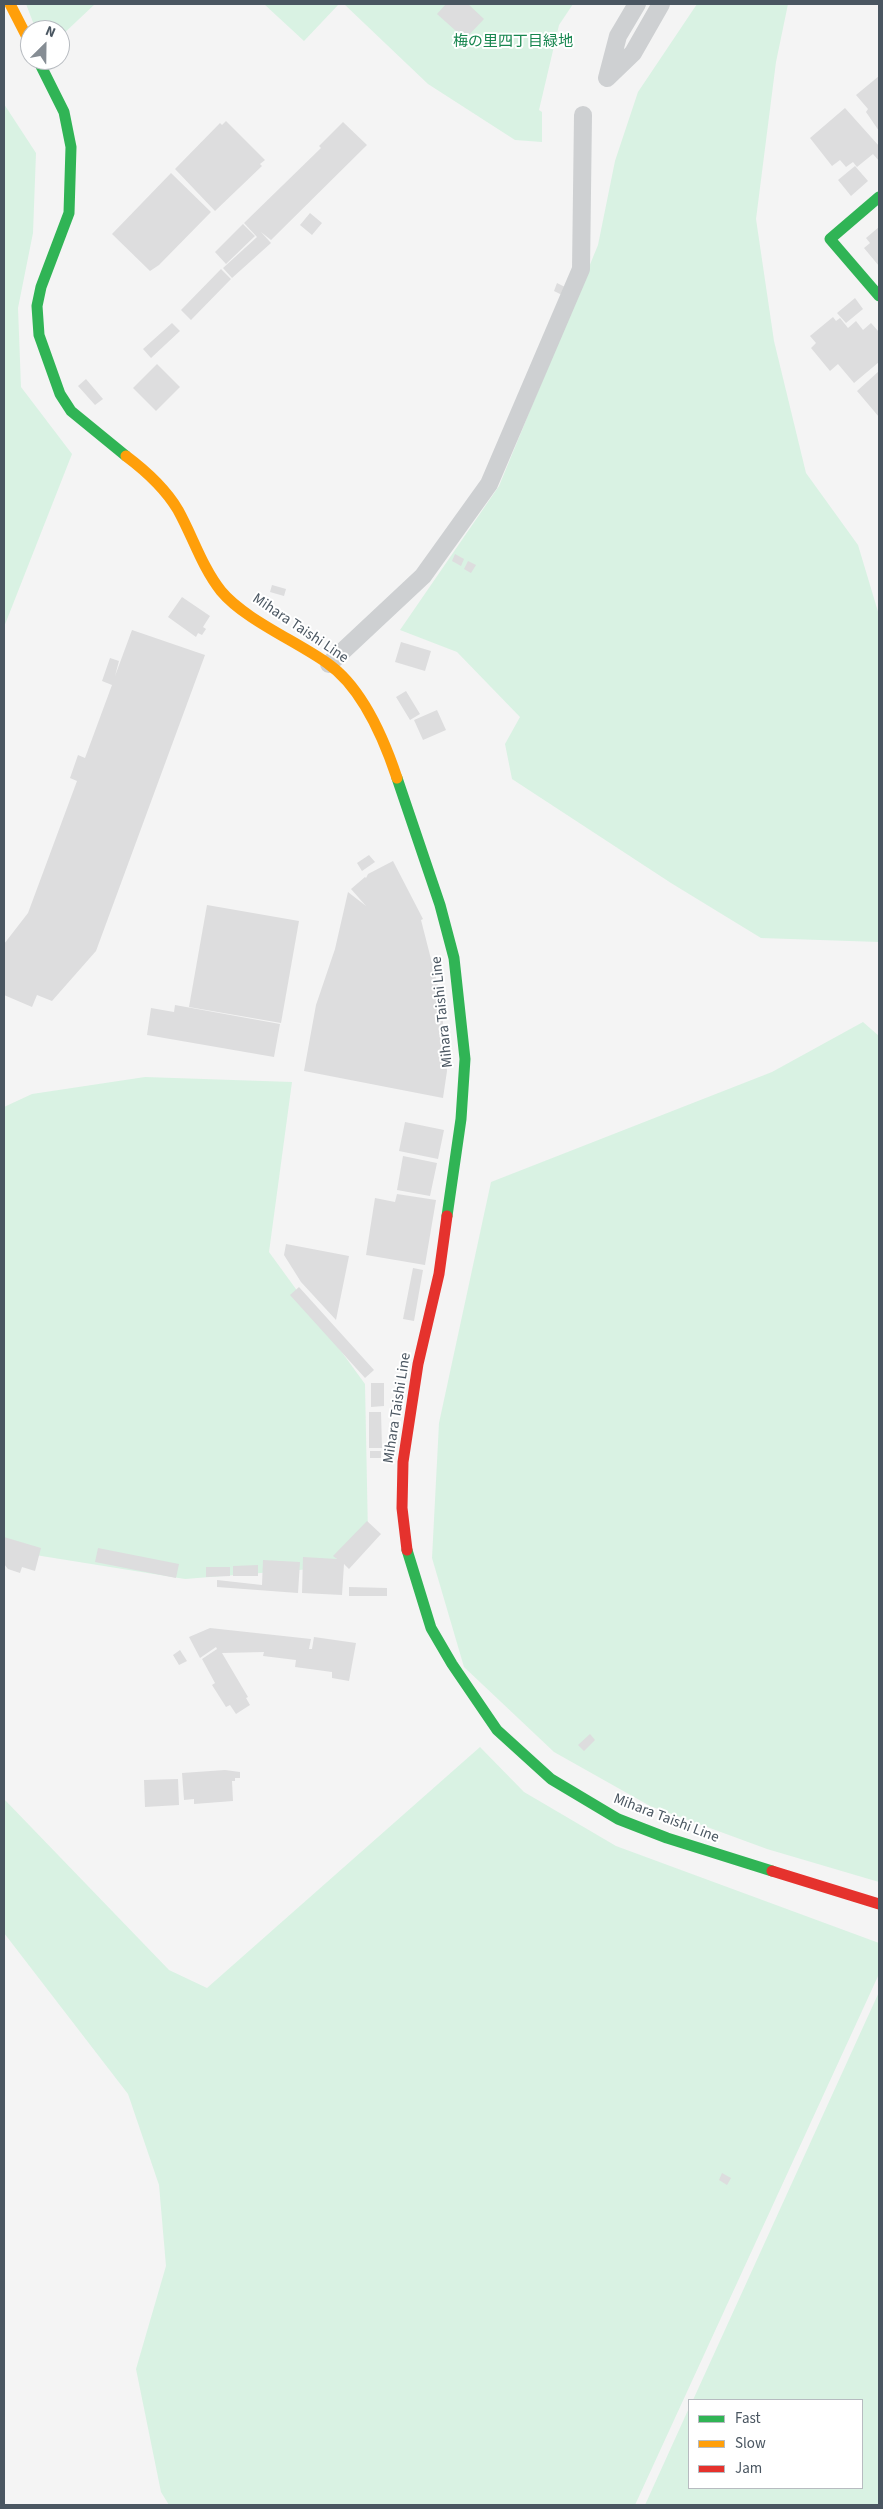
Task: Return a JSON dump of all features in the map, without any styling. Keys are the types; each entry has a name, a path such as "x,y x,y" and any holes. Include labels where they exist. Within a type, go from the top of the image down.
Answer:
{"main road":[{"path":"10,4 20,24"},
{"name":"Mihara Taishi Line","path":"43,70 64,112 71,147 69,212 41,286 38,306 39,335 60,394 71,411 142,468 161,486 178,510 206,569 222,592 254,618 329,664 359,696 374,719 387,748 440,905 454,958 465,1059 461,1119 439,1274 418,1364 403,1462 402,1508 405,1543 414,1578 431,1628 452,1664 497,1730 551,1780 618,1819 666,1838 879,1904"},
{"path":"879,197 830,239 879,296"}],"lane":[{"path":"637,4 618,36 607,78 633,53 661,4"},
{"path":"329,664 423,576 489,484 581,269 583,115"}],"green space":[{"path":"26,4 95,4 70,28 70,20 32,20"},
{"path":"264,4 339,4 304,41"},
{"name":"梅の里四丁目緑地","path":"344,4 573,4 559,25 539,110 542,112 542,142 515,140 428,84"},
{"path":"697,4 788,4 776,62 756,219 774,341 806,473 858,545 879,615 879,942 761,938 671,883 512,779 505,744 520,717 457,652 400,630 499,486 598,245 615,161 638,92"},
{"path":"4,104 36,153 33,233 18,308 21,387 72,454 4,627"},
{"path":"863,1022 879,1036 879,1882 767,1849 650,1806 554,1752 464,1667 432,1558 439,1423 491,1182 772,1072"},
{"path":"145,1077 292,1082 269,1252 365,1384 368,1535 324,1568 185,1579 4,1550 4,1107 32,1094"},
{"path":"480,1747 524,1792 616,1846 879,1943 879,1974 635,2505 169,2505 161,2492 136,2369 166,2266 159,2185 128,2094 4,1933 4,1799 169,1970 207,1988"},
{"path":"879,1992 879,2505 645,2505 688,2410 688,2489 863,2489 863,2399 693,2399"}],"building":[{"path":"446,4 468,4 484,19 465,39 437,14"},
{"path":"879,76 879,131 866,112 868,109 856,95"},
{"path":"845,108 879,146 879,161 873,154 857,167 853,162 846,167 840,160 832,166 810,138"},
{"path":"226,121 265,160 260,164 262,166 215,211 175,169 220,123 222,125"},
{"path":"343,122 367,145 271,240 261,232 271,243 232,278 223,268 257,237 244,223 321,148 319,146"},
{"path":"855,166 868,181 851,196 838,180"},
{"path":"171,173 211,212 159,265 150,271 112,234"},
{"path":"310,213 322,223 312,235 300,225"},
{"path":"243,224 255,236 226,264 215,252"},
{"path":"879,227 879,266 864,248 870,243 866,238"},
{"path":"221,269 231,279 191,320 181,310"},
{"path":"557,283 567,288 564,296 554,291"},
{"path":"855,298 863,309 846,323 837,313"},
{"path":"833,317 836,321 840,318 848,328 856,321 863,330 871,323 879,332 879,362 854,383 838,364 830,371 811,348 816,343 810,336"},
{"path":"172,323 180,331 151,358 143,349"},
{"path":"157,364 180,387 156,411 133,388"},
{"path":"879,371 879,417 857,391"},
{"path":"86,379 103,399 95,405 78,386"},
{"path":"455,554 464,559 461,566 452,561"},
{"path":"468,561 476,565 471,573 464,569"},
{"path":"272,585 286,589 284,596 270,592"},
{"path":"182,597 210,616 203,627 206,629 202,635 198,633 196,637 168,617"},
{"path":"132,630 205,655 96,951 52,1001 37,995 32,1007 4,995 4,944 28,913 77,781 70,778 78,755 85,758 112,685 102,681 110,658 119,661 115,676"},
{"path":"401,642 431,651 425,671 395,662"},
{"path":"406,691 420,714 410,720 396,697"},
{"path":"437,710 446,730 423,740 414,720"},
{"path":"369,855 375,862 362,871 357,863"},
{"path":"393,861 423,919 421,920 441,998 447,1071 443,1098 304,1071 316,1005 335,949 348,892 366,906 351,889 366,878 368,874"},
{"path":"207,905 299,921 281,1023 189,1007"},
{"path":"175,1005 280,1024 274,1057 147,1035 151,1008 174,1012"},
{"path":"405,1122 444,1130 438,1159 399,1151"},
{"path":"403,1156 437,1163 430,1196 397,1190"},
{"path":"397,1194 436,1200 425,1265 366,1255 375,1198 395,1202"},
{"path":"286,1244 349,1256 336,1320 301,1282 284,1255"},
{"path":"413,1268 423,1270 414,1321 403,1319"},
{"path":"299,1287 374,1370 365,1378 290,1295"},
{"path":"371,1383 384,1383 384,1406 371,1407"},
{"path":"369,1412 381,1412 382,1448 369,1448"},
{"path":"370,1451 381,1451 381,1458 370,1458"},
{"path":"367,1521 381,1534 349,1569 344,1564 342,1595 302,1593 303,1557 337,1559 333,1556"},
{"path":"4,1537 41,1548 35,1571 22,1567 20,1573 8,1569 4,1564"},
{"path":"98,1548 179,1564 176,1578 95,1562"},
{"path":"263,1560 300,1562 298,1593 217,1587 217,1580 262,1585"},
{"path":"258,1565 258,1576 233,1576 233,1566"},
{"path":"206,1567 230,1567 230,1576 206,1577"},
{"path":"349,1587 387,1588 387,1596 349,1596"},
{"path":"210,1628 311,1639 309,1649 312,1649 314,1637 356,1643 349,1681 332,1678 332,1672 295,1667 296,1660 263,1656 264,1652 222,1653 248,1697 246,1698 250,1705 236,1714 230,1705 226,1707 212,1685 215,1683 202,1659 217,1649 216,1647 200,1658 189,1637"},
{"path":"180,1650 187,1661 179,1665 173,1655"},
{"path":"590,1734 595,1740 584,1751 578,1745"},
{"path":"225,1770 240,1772 240,1778 235,1778 235,1781 232,1781 233,1801 194,1804 194,1799 184,1800 182,1773"},
{"path":"178,1779 179,1805 145,1807 144,1780"},
{"path":"722,2173 731,2178 727,2185 719,2180"}],"traffic: fast":[{"path":"43,70 64,112 71,147 69,213 41,287 37,306 39,335 60,394 71,411 126,456"},
{"path":"879,197 830,239 879,296"},
{"path":"397,778 440,905 454,958 465,1059 461,1119 447,1216"},
{"path":"407,1550 431,1628 452,1664 497,1730 551,1779 618,1819 667,1838 772,1871"}],"traffic: slow":[{"path":"10,4 20,24"},
{"path":"126,456 155,480 173,502 208,572 221,591 256,620 327,663 340,673 351,686 370,715 386,747 397,778"}],"traffic: jam":[{"path":"407,1550 402,1508 403,1462 418,1364 439,1274 447,1216"},
{"path":"772,1871 879,1904"}]}
